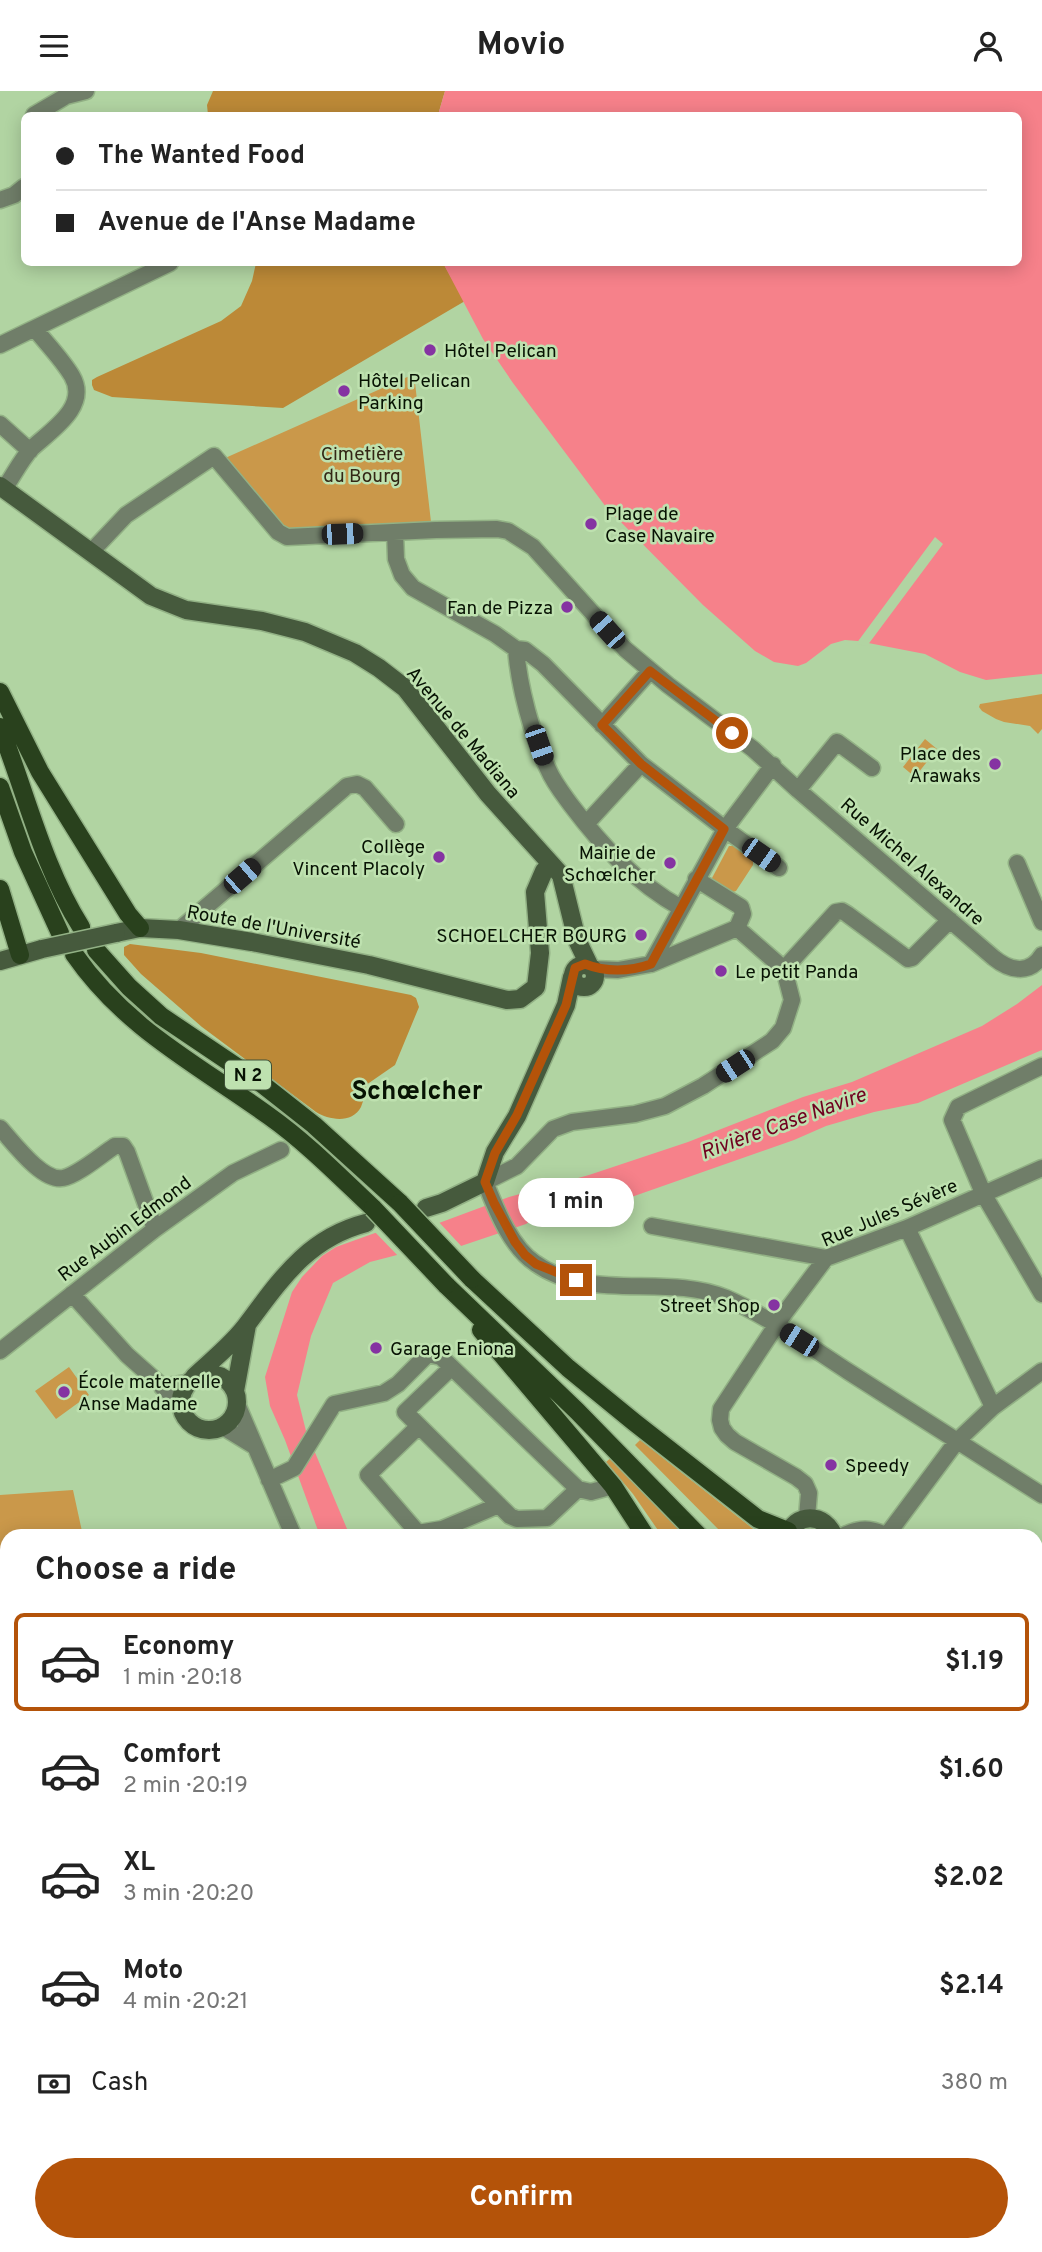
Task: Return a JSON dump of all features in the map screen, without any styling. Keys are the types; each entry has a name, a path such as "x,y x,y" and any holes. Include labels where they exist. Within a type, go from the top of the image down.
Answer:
{"main road":[{"path":"0,692 40,772 128,914 140,928"},
{"path":"0,727 52,868 81,927"},
{"path":"0,787 23,852 60,933"},
{"path":"0,888 20,955"},
{"name":"N 2","path":"96,950 128,987 161,1016 262,1084 314,1125 400,1203 472,1279 533,1352 705,1529"},
{"name":"N 2","path":"74,954 91,979 156,1040 272,1118 321,1159 369,1216 452,1290 577,1411 692,1529"},
{"path":"472,1279 568,1368 758,1519 777,1529"},
{"path":"452,1290 497,1352 613,1486 641,1529"}],"street":[{"path":"39,112 65,96 86,91"},
{"path":"0,200 21,189"},
{"path":"0,345 164,266"},
{"path":"2,488 30,451 67,418 75,399 76,386 72,376 35,329"},
{"path":"0,423 30,451"},
{"path":"91,552 127,515 214,456 278,532 287,537 395,532 396,559 402,575 413,588 495,634 516,649 525,650 543,664 641,764 779,868"},
{"name":"Avenue de Madiana","path":"2,488 151,596 186,610 262,621 305,632 355,653 405,688 488,795 561,875 584,975"},
{"name":"Rue Michel Alexandre","path":"395,532 497,529 526,540 625,649 773,765 797,790 1002,965 1024,970 1038,960"},
{"path":"516,649 518,668 532,722 555,784 586,824 633,876 653,892 681,908"},
{"path":"602,725 650,671"},
{"path":"797,790 836,742 872,768"},
{"path":"586,824 641,764"},
{"path":"651,964 724,829 773,765"},
{"path":"178,930 347,786 357,784 365,788 396,824"},
{"path":"1017,863 1042,922"},
{"name":"Route de l'Université","path":"0,961 140,928 178,930 369,965 507,1000 520,999 536,986 540,953 535,892 544,871 552,865"},
{"path":"696,879 741,907 743,914 737,928 651,964 584,975 566,1005 517,1115 495,1153 485,1182 515,1242 536,1264 576,1280 599,1284 700,1289 728,1299 776,1325 1042,1495"},
{"path":"784,969 836,912 847,914 908,959 950,920"},
{"path":"426,1208 442,1203 517,1166 553,1129 572,1122 635,1114 665,1106 703,1086 772,1041 783,1028 792,1000 784,969 737,928"},
{"path":"1042,1066 958,1107 952,1116 984,1195 1042,1294"},
{"path":"0,1128 43,1173 54,1178 65,1178 115,1146 122,1146 127,1152 155,1229"},
{"name":"Rue Aubin Edmond","path":"0,1351 155,1229 233,1173 281,1150"},
{"name":"Rue Jules Sévère","path":"807,1517 809,1493 805,1484 735,1442 722,1428 720,1420 721,1409 776,1325 826,1258 907,1228 1042,1168"},
{"path":"180,1402 191,1380 247,1325 283,1275 332,1236 369,1216"},
{"path":"652,1226 826,1258"},
{"path":"907,1228 993,1407"},
{"path":"72,1294 127,1355 180,1402 185,1418 198,1429 223,1427 235,1413 247,1325"},
{"path":"268,1480 295,1468 334,1404 384,1392 398,1384 428,1354 441,1357 578,1489 591,1492 613,1486"},
{"path":"452,1368 405,1412 499,1505 513,1518 543,1519 551,1516 578,1489"},
{"path":"893,1529 957,1441 993,1407 1042,1371"},
{"path":"162,1387 213,1374 229,1382 290,1529"},
{"path":"415,1529 368,1475 419,1426"},
{"path":"223,1427 254,1446"},
{"path":"442,1529 499,1505"},
{"path":"790,1529 793,1524 807,1517 822,1521 830,1529"}],"green space":[{"name":"Cimetière du Bourg","path":"414,374 431,522 284,531 223,459"},
{"path":"1042,694 1042,729 1038,734 1030,726 1004,722 979,707 980,704"},
{"path":"925,739 937,749 915,777 903,767"},
{"path":"729,846 735,846 753,860 753,865 736,891 730,893 714,884 712,878"},
{"path":"69,1367 89,1395 56,1419 35,1391"},
{"path":"640,1440 753,1529 718,1529 635,1445"},
{"path":"613,1456 684,1529 657,1529 606,1462"},
{"path":"73,1490 81,1529 0,1529 0,1495"}],"shaded area":[{"path":"213,91 445,91 439,112 208,112 207,105"},
{"path":"255,266 445,266 465,301 283,408 112,397 94,390 92,380 97,377 221,321 241,306"},
{"path":"130,944 201,953 411,995 416,998 419,1007 395,1065 366,1085 361,1107 357,1112 340,1119 327,1117 316,1112 202,1027 141,974 124,955 124,947"}],"water":[{"path":"445,91 1042,91 1042,674 986,680 960,672 925,654 858,641 845,640 831,644 798,666 774,662 755,651 703,605 606,507 483,339 445,266 1022,266 1022,112 439,112"},
{"name":"Rivière Case Navire","path":"1042,985 1042,1050 918,1103 826,1126 794,1140 583,1214 539,1215 526,1224 461,1246 397,1255 370,1262 333,1283 311,1336 297,1395 306,1431 347,1529 317,1529 270,1406 265,1377 292,1292 322,1256 336,1247 375,1233 439,1223 509,1197 589,1175 688,1142 803,1097 852,1082 982,1026"}],"pier":[{"path":"935,537 943,544 867,646 856,644"},
{"path":"437,1220 464,1249 400,1258 373,1230"}],"place":[{"name":"Hôtel Pelican","path":"430,350"},
{"name":"Hôtel Pelican Parking","path":"344,391"},
{"name":"Plage de Case Navaire","path":"591,524"},
{"name":"Fan de Pizza","path":"567,607"},
{"name":"Place des Arawaks","path":"995,764"},
{"name":"Collège Vincent Placoly","path":"439,857"},
{"name":"Mairie de Schœlcher","path":"670,863"},
{"name":"SCHOELCHER BOURG","path":"641,935"},
{"name":"Le petit Panda","path":"721,971"},
{"name":"Street Shop","path":"774,1305"},
{"name":"Garage Eniona","path":"376,1348"},
{"name":"École maternelle Anse Madame","path":"64,1392"},
{"name":"Speedy","path":"831,1465"}],"district":[{"name":"Schœlcher","path":"417,1090"}],"route":[{"path":"576,1280 536,1264 525,1255 515,1242 485,1182 495,1153 517,1115 566,1005 575,968 585,964 593,969 618,970 651,964 724,829 641,764 602,725 650,671 732,733"}]}
